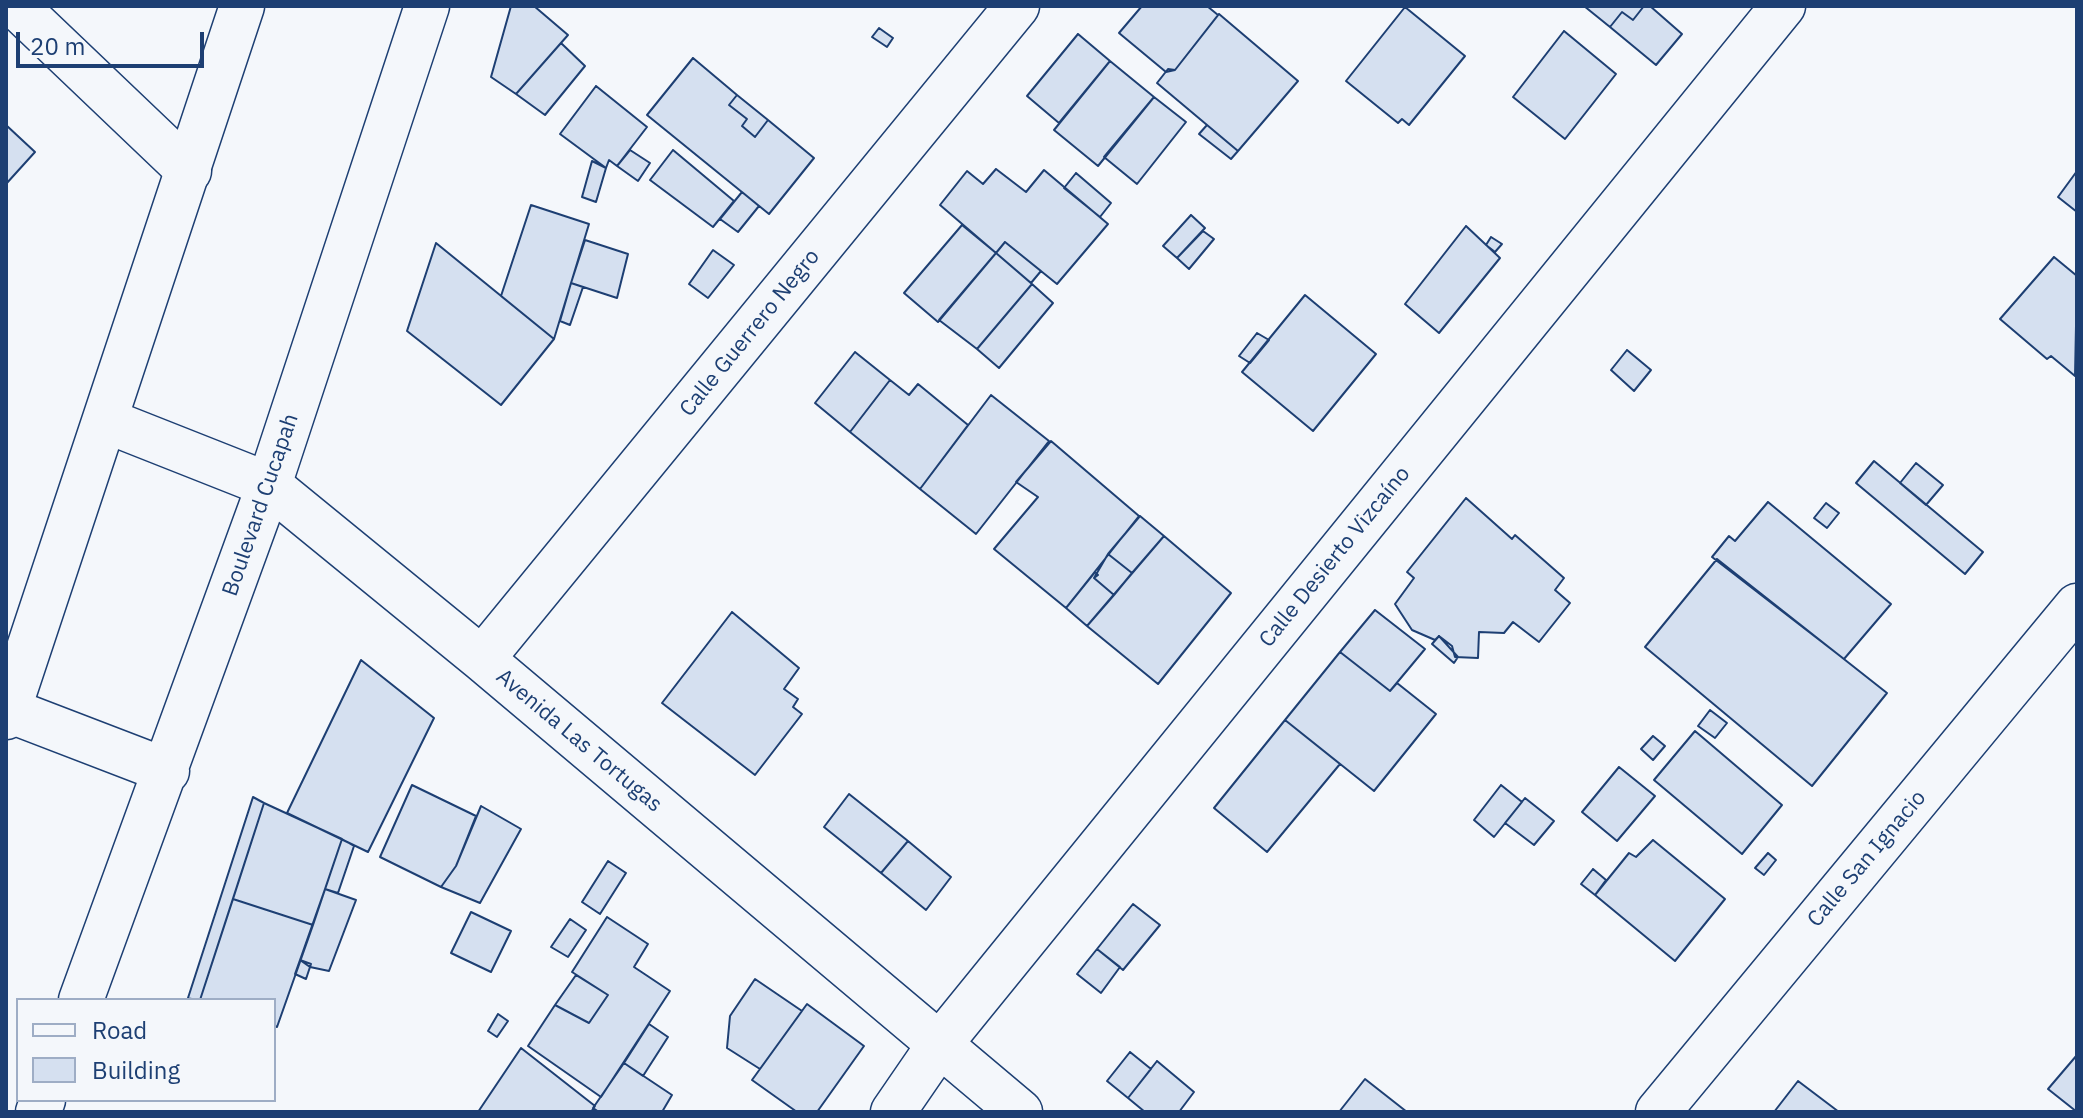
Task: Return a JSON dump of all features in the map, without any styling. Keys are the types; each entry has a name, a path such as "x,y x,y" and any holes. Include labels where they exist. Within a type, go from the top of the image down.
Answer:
{"street":[{"path":"16,6 189,171"},
{"path":"167,771 7,714 107,421 242,6"},
{"name":"Boulevard Cucapah","path":"82,998 269,485 427,6"},
{"name":"Calle Guerrero Negro","path":"482,659 1017,6"},
{"name":"Calle Desierto Vizcaíno","path":"893,1112 939,1045 1783,6"},
{"name":"Avenida Las Tortugas","path":"107,421 269,485 482,659 1020,1112"},
{"name":"Calle San Ignacio","path":"1658,1112 2077,606"}],"building":[{"path":"511,6 534,6 568,35 516,94 491,77"},
{"path":"1142,6 1207,6 1218,15 1175,70 1166,72 1119,33"},
{"path":"1584,6 1644,6 1633,20 1622,12 1610,27"},
{"path":"1644,6 1650,6 1682,34 1656,65 1610,27 1622,12 1633,20"},
{"path":"1405,7 1465,56 1409,125 1402,119 1398,123 1346,81"},
{"path":"1219,14 1298,81 1238,151 1157,83 1168,69 1175,70"},
{"path":"879,28 893,38 887,47 872,37"},
{"path":"1564,31 1616,74 1565,139 1513,97"},
{"path":"1078,34 1110,61 1059,123 1027,96"},
{"path":"561,43 585,66 545,115 516,94"},
{"path":"693,58 737,95 729,105 747,119 742,126 755,137 768,120 814,158 769,214 647,115"},
{"path":"1110,61 1154,97 1098,166 1054,130"},
{"path":"596,86 647,127 617,166 609,160 606,168 560,134"},
{"path":"737,95 768,120 755,137 742,126 747,119 729,105"},
{"path":"1154,97 1186,122 1137,184 1104,157"},
{"path":"6,125 35,152 6,184"},
{"path":"1207,125 1238,151 1231,159 1199,134"},
{"path":"630,150 650,163 638,181 617,166"},
{"path":"673,150 734,201 713,227 650,180"},
{"path":"592,161 606,168 596,202 582,197"},
{"path":"996,169 1026,192 1044,170 1108,224 1057,284 1005,242 996,253 940,205 967,171 983,184"},
{"path":"2077,171 2077,212 2058,197"},
{"path":"1076,173 1111,203 1100,217 1064,188"},
{"path":"742,192 759,206 738,232 720,219"},
{"path":"531,205 589,224 554,339 501,296"},
{"path":"1191,215 1205,228 1177,258 1163,246"},
{"path":"962,225 996,253 938,322 904,293"},
{"path":"1466,226 1500,258 1439,333 1405,304"},
{"path":"1203,231 1214,239 1189,269 1177,258"},
{"path":"1491,237 1502,244 1495,252 1486,245"},
{"path":"585,240 628,254 617,298 571,283"},
{"path":"1005,242 1041,271 1031,283 996,253"},
{"path":"436,243 554,339 501,405 407,331"},
{"path":"713,250 734,265 708,298 689,284"},
{"path":"996,253 1032,284 977,349 939,320"},
{"path":"2054,257 2077,276 2075,376 2051,356 2047,359 2000,319"},
{"path":"571,283 583,287 570,325 560,321"},
{"path":"1032,284 1053,303 999,368 977,349"},
{"path":"1305,295 1376,354 1313,431 1242,372"},
{"path":"1257,333 1269,340 1250,363 1239,356"},
{"path":"1627,350 1651,370 1634,391 1611,370"},
{"path":"855,352 890,380 850,432 815,403"},
{"path":"890,380 909,395 918,384 968,425 920,489 850,432"},
{"path":"991,395 1049,441 976,534 920,489"},
{"path":"1051,441 1139,516 1066,608 994,549 1038,497 1016,482"},
{"path":"1874,461 1983,552 1965,574 1856,483"},
{"path":"1916,463 1943,485 1926,505 1900,483"},
{"path":"1466,498 1512,539 1515,535 1564,578 1555,590 1570,603 1539,642 1513,622 1504,633 1479,632 1478,658 1455,657 1452,646 1439,636 1435,640 1412,630 1395,604 1414,578 1407,572"},
{"path":"1768,502 1891,604 1844,659 1712,557 1729,536 1735,541"},
{"path":"1826,503 1839,513 1827,528 1814,518"},
{"path":"1140,516 1164,536 1132,573 1108,554"},
{"path":"1164,536 1231,593 1158,684 1087,626"},
{"path":"1108,554 1132,573 1114,595 1094,578"},
{"path":"1717,559 1887,693 1812,786 1645,647"},
{"path":"1095,572 1098,575 1094,578 1114,595 1087,626 1066,608"},
{"path":"1375,610 1425,649 1390,691 1340,652"},
{"path":"732,612 799,668 784,689 798,699 793,707 802,714 755,775 662,703"},
{"path":"1439,636 1458,657 1454,663 1432,644"},
{"path":"1340,652 1390,691 1397,683 1436,714 1374,791 1285,720"},
{"path":"361,660 434,718 368,852 287,813"},
{"path":"1710,710 1727,723 1715,738 1698,726"},
{"path":"1285,720 1340,764 1267,852 1214,808"},
{"path":"1695,731 1782,805 1742,854 1654,780"},
{"path":"1653,736 1665,746 1653,760 1641,749"},
{"path":"1619,767 1655,796 1617,841 1582,812"},
{"path":"412,785 476,816 456,866 441,887 380,857"},
{"path":"1501,785 1522,802 1494,837 1474,820"},
{"path":"849,794 908,841 881,873 824,827"},
{"path":"253,797 264,803 201,998 188,998"},
{"path":"1525,798 1554,821 1534,845 1505,823"},
{"path":"264,803 342,839 313,925 233,899"},
{"path":"481,806 521,829 480,903 441,887 456,866"},
{"path":"342,839 354,846 338,893 325,889"},
{"path":"1653,840 1725,899 1675,961 1595,895 1629,853 1636,857"},
{"path":"908,841 951,877 926,910 881,873"},
{"path":"1768,853 1776,860 1764,875 1755,868"},
{"path":"608,861 626,873 600,914 582,902"},
{"path":"1593,869 1606,880 1595,895 1581,884"},
{"path":"325,889 356,900 329,971 310,967 300,960"},
{"path":"233,899 313,925 277,1027 276,998 201,998"},
{"path":"1133,904 1160,925 1123,970 1097,949"},
{"path":"471,912 511,931 491,972 451,953"},
{"path":"607,917 648,944 634,967 670,991 601,1097 528,1046 555,1005 589,1023 608,995 572,972"},
{"path":"570,919 586,930 568,957 551,947"},
{"path":"1097,949 1120,967 1101,993 1077,974"},
{"path":"300,960 311,964 306,979 295,974"},
{"path":"576,975 608,995 589,1023 555,1005"},
{"path":"755,979 802,1011 760,1069 727,1048 730,1016"},
{"path":"807,1004 864,1046 817,1112 797,1112 752,1080"},
{"path":"498,1014 508,1021 497,1037 488,1031"},
{"path":"649,1024 668,1037 643,1076 624,1063"},
{"path":"521,1048 595,1106 591,1112 478,1112"},
{"path":"1130,1052 1151,1069 1128,1098 1107,1081"},
{"path":"2077,1055 2077,1112 2048,1089"},
{"path":"1157,1061 1194,1092 1179,1112 1145,1112 1128,1098"},
{"path":"624,1063 672,1095 662,1112 599,1112 593,1108"},
{"path":"1365,1079 1407,1112 1339,1112"},
{"path":"1798,1081 1839,1112 1774,1112"}]}
